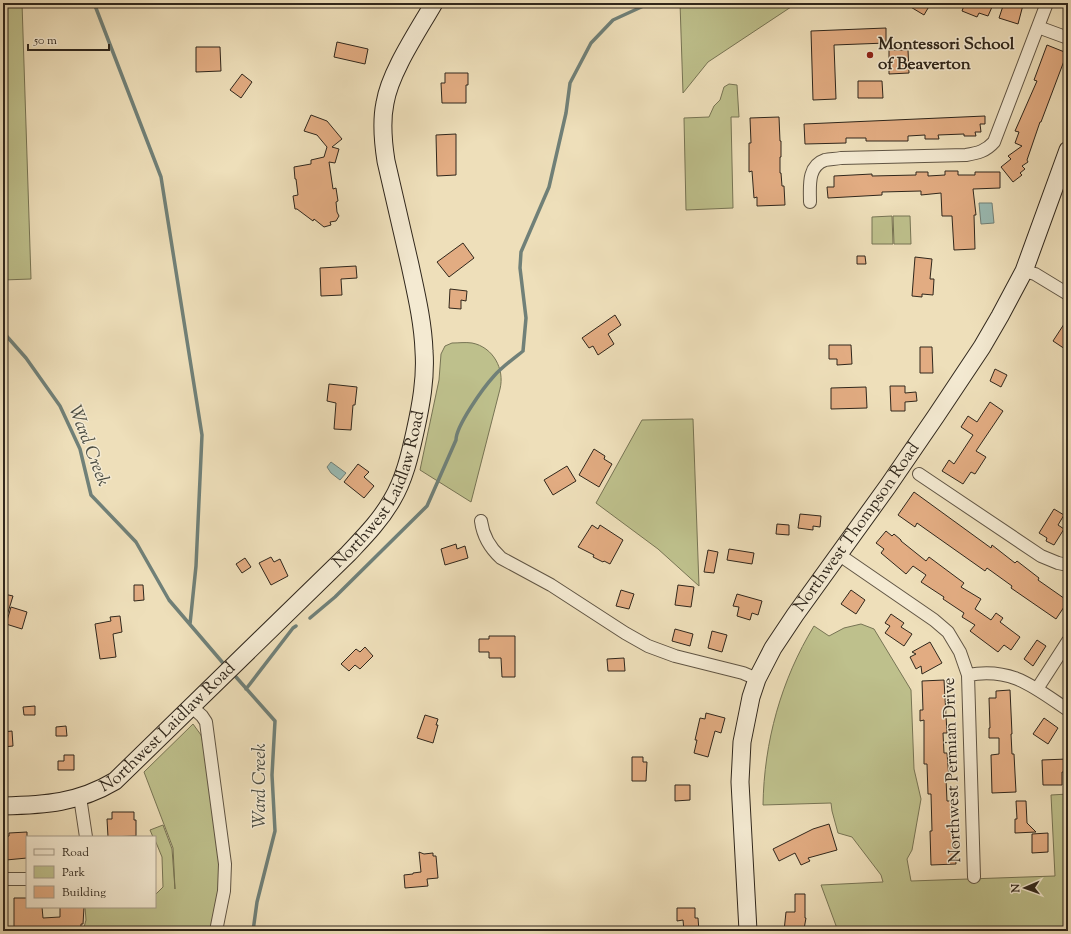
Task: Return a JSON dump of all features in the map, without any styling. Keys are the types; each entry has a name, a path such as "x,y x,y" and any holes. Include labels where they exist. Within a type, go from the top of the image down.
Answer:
{"street":[{"name":"Northwest Laidlaw Road","path":"3,806 48,804 68,801 93,793 115,781 373,528 393,499 404,476 422,398 424,381 424,345 416,294 386,161 382,123 385,101 394,75 434,3"},
{"path":"810,202 810,180 813,169 824,160 841,158 966,155 979,153 988,149 994,142 1047,3"},
{"path":"1038,27 1068,38"},
{"name":"Northwest Thompson Road","path":"748,931 740,774 744,726 757,679 773,648 795,614 888,486 969,366 1000,316 1024,271 1068,150"},
{"path":"1024,271 1035,274 1068,294"},
{"path":"920,474 1041,556 1058,563 1068,564"},
{"path":"481,521 484,535 488,543 501,558 551,585 638,641 675,656 743,673 757,679"},
{"name":"Northwest Permian Drive","path":"838,554 934,620 948,632 960,652 968,675 974,877"},
{"path":"1037,689 1068,641"},
{"path":"968,675 982,673 1002,674 1022,680 1068,710"},
{"path":"192,707 206,722 224,858 224,891 216,931"},
{"path":"80,797 86,836"},
{"path":"3,879 26,879"}],"green space":[{"path":"3,3 22,3 31,279 3,280"},
{"path":"680,3 797,3 708,62 683,93"},
{"path":"729,84 737,85 739,117 731,117 733,208 686,210 684,118 709,117 714,106 720,100 724,87"},
{"path":"892,216 893,244 872,244 872,217"},
{"path":"893,216 910,216 911,244 894,244"},
{"path":"452,343 472,343 486,349 496,360 501,374 500,389 471,502 420,470 439,380 441,354 445,346"},
{"path":"693,419 699,586 658,549 596,503 642,420"},
{"path":"861,624 874,629 911,690 914,769 921,799 912,850 907,859 911,881 1055,876 1051,795 1068,794 1068,931 838,931 821,885 883,882 881,875 852,837 838,833 831,803 763,805 764,781 776,712 792,668 814,626 829,636 844,628"},
{"path":"193,724 201,735 203,743 222,856 214,931 83,931 86,920 85,908 156,908 156,894 163,887 162,857 156,842 156,836 153,836 150,830 163,825 172,849 175,889 173,848 144,772"}],"water":[{"path":"979,203 992,203 994,223 981,224"},
{"path":"331,462 346,473 340,480 331,473 327,467"}],"building":[{"path":"904,3 931,3 924,15"},
{"path":"965,3 982,3 992,7 988,16 979,13 977,17 962,11"},
{"path":"1004,3 1011,5 1011,3 1023,5 1018,24 999,18"},
{"path":"886,28 886,43 834,45 836,99 813,100 811,31"},
{"path":"337,42 368,49 365,64 334,57"},
{"path":"1047,45 1067,53 1040,122 1027,160 1028,162 1022,166 1025,169 1020,173 1022,175 1013,182 1001,167 1011,159 1008,156 1022,146 1015,143 1019,132 1015,131 1037,81 1034,80"},
{"path":"196,47 220,47 221,71 196,72"},
{"path":"889,50 908,50 909,73 889,74"},
{"path":"445,73 468,73 466,103 442,103 441,83 445,83"},
{"path":"242,74 252,82 241,98 230,90"},
{"path":"858,81 882,81 883,98 858,98"},
{"path":"311,115 327,121 342,139 332,147 339,149 335,163 329,162 333,189 336,188 338,201 336,202 337,212 339,216 336,221 330,222 331,225 324,227 314,219 313,221 295,209 293,196 298,195 294,167 311,164 311,160 324,157 327,147 317,135 304,131"},
{"path":"985,116 985,124 980,124 981,132 975,132 976,136 964,136 964,134 938,135 939,139 925,139 925,135 908,136 908,141 866,141 866,138 846,138 846,143 805,144 804,124"},
{"path":"779,117 781,141 780,173 782,186 784,186 785,205 757,206 757,197 754,198 752,171 749,172 749,143 751,143 750,118"},
{"path":"456,134 456,175 437,176 436,135"},
{"path":"945,171 958,171 958,175 975,175 975,172 1000,172 1000,188 973,189 976,215 974,215 975,249 954,250 952,216 942,216 941,193 921,195 921,191 882,192 882,195 828,198 827,187 834,187 834,176 872,174 872,176 916,175 916,172 928,172 928,176 945,175"},
{"path":"463,243 474,258 449,277 437,262"},
{"path":"857,256 865,256 866,264 857,264"},
{"path":"915,257 932,259 930,279 934,279 933,295 922,294 922,297 912,296"},
{"path":"356,266 357,278 341,279 342,295 321,296 320,268"},
{"path":"450,289 467,291 466,301 461,300 461,309 449,308"},
{"path":"615,315 621,325 608,334 614,344 598,355 593,346 589,348 582,338"},
{"path":"1068,318 1068,351 1053,341"},
{"path":"829,345 851,345 852,364 837,365 837,359 829,359"},
{"path":"920,347 932,347 933,373 920,373"},
{"path":"995,369 1007,375 1001,387 990,381"},
{"path":"329,384 357,387 355,405 353,405 351,430 334,429 336,403 327,401"},
{"path":"890,386 905,386 905,393 916,392 917,401 905,402 905,411 891,411"},
{"path":"866,387 867,408 831,409 831,388"},
{"path":"990,402 1003,411 976,451 986,457 975,474 971,472 963,484 942,471 949,460 954,464 973,435 961,427 968,416 977,422"},
{"path":"594,449 605,456 604,459 612,464 599,487 579,475"},
{"path":"358,464 369,472 364,477 374,486 364,498 344,482"},
{"path":"567,466 576,481 553,495 544,480"},
{"path":"914,492 991,548 992,545 1015,563 1017,561 1039,578 1038,580 1068,601 1056,619 1011,588 1012,586 987,568 985,571 917,523 915,527 898,515"},
{"path":"1054,509 1064,515 1058,525 1064,529 1054,545 1046,541 1047,538 1039,533"},
{"path":"800,514 821,516 820,527 813,526 813,530 798,528"},
{"path":"777,524 789,525 789,535 776,534"},
{"path":"592,525 598,529 600,525 623,540 610,564 593,557 594,555 578,547"},
{"path":"886,531 892,536 894,534 926,561 929,557 964,583 961,587 981,599 975,609 991,620 996,613 1003,618 1000,622 1020,637 1011,650 1004,645 998,652 970,631 975,625 962,617 964,613 943,599 944,597 921,582 926,575 913,566 906,574 881,553 884,549 876,543"},
{"path":"456,544 457,549 465,546 468,558 445,565 441,549"},
{"path":"729,549 754,553 752,564 727,560"},
{"path":"708,550 718,552 714,573 704,572"},
{"path":"271,557 274,562 280,559 288,576 271,585 259,563"},
{"path":"245,558 251,567 242,573 236,564"},
{"path":"134,585 143,585 144,600 134,601"},
{"path":"678,585 694,587 691,607 675,605"},
{"path":"621,590 634,594 629,609 616,606"},
{"path":"851,590 865,600 856,614 841,604"},
{"path":"4,594 13,596 5,622 3,622 3,598"},
{"path":"737,594 762,601 758,615 752,613 750,620 737,616 739,607 733,606"},
{"path":"11,607 27,612 22,629 6,624"},
{"path":"891,614 904,623 901,627 912,634 904,646 885,633 890,626 885,623"},
{"path":"120,616 122,632 113,634 116,657 100,659 95,624 111,621 110,617"},
{"path":"675,629 693,634 690,646 672,641"},
{"path":"712,631 727,635 722,652 708,648"},
{"path":"489,636 515,636 515,677 502,677 501,658 489,658 489,652 479,652 479,639 489,639"},
{"path":"1037,640 1046,646 1033,666 1024,659"},
{"path":"930,642 942,663 922,674 921,666 916,669 910,657 916,654 912,652"},
{"path":"365,647 373,656 360,669 355,665 349,671 341,664 356,649 360,652"},
{"path":"624,658 625,671 608,671 607,659"},
{"path":"944,680 947,733 943,733 944,753 947,753 949,779 946,779 947,801 951,801 956,864 931,865 931,794 928,794 927,764 924,764 924,720 920,721 920,710 923,710 922,681"},
{"path":"1010,690 1012,754 1014,754 1016,792 992,793 991,755 999,754 999,738 989,738 989,698 996,698 996,691"},
{"path":"35,706 35,715 24,715 23,707"},
{"path":"706,713 725,718 721,733 715,731 708,757 694,753 697,740 695,740 700,718 705,719"},
{"path":"425,715 438,719 436,725 438,725 433,743 417,738"},
{"path":"1044,718 1058,728 1048,744 1033,734"},
{"path":"66,726 67,736 56,736 56,727"},
{"path":"12,731 13,746 3,747 3,732"},
{"path":"64,755 74,755 74,770 58,770 58,761 64,761"},
{"path":"632,757 643,757 643,762 647,762 646,781 632,781"},
{"path":"1067,759 1067,772 1062,772 1062,785 1043,785 1042,760"},
{"path":"675,785 690,785 690,800 675,801"},
{"path":"1016,801 1026,801 1027,823 1036,832 1015,833 1015,819 1017,819"},
{"path":"112,812 134,812 134,820 136,820 136,836 108,836 107,819 112,819"},
{"path":"829,824 837,850 808,858 810,861 801,865 795,853 779,861 773,849 813,829"},
{"path":"27,832 26,858 6,860 6,858 3,858 3,837 9,836 9,833"},
{"path":"1048,833 1048,852 1032,853 1032,834"},
{"path":"419,852 424,854 433,853 433,856 436,856 438,878 427,879 428,886 405,888 404,875 421,872"},
{"path":"795,894 805,894 806,918 804,929 801,928 797,931 784,931 786,912 795,912"},
{"path":"14,898 26,898 26,908 42,908 43,918 60,917 60,908 84,908 81,931 14,931"},
{"path":"677,908 695,908 695,918 698,918 699,931 684,931 683,920 677,921"}],"waterway":[{"path":"94,3 161,177 202,435 196,566 190,624"},
{"path":"310,618 335,597 427,506 456,440 460,426 471,407 494,376 523,351 526,318 520,268 521,252 549,187 566,113 570,83 591,43 613,20 650,3"},
{"name":"Ward Creek","path":"3,332 26,358 60,406 80,449 91,495 136,542 169,600 223,663"},
{"path":"246,689 296,626"},
{"name":"Ward Creek","path":"236,677 275,721 272,775 275,831 257,902 253,931"}],"place":[{"name":"Montessori School of Beaverton","path":"870,55"}]}
